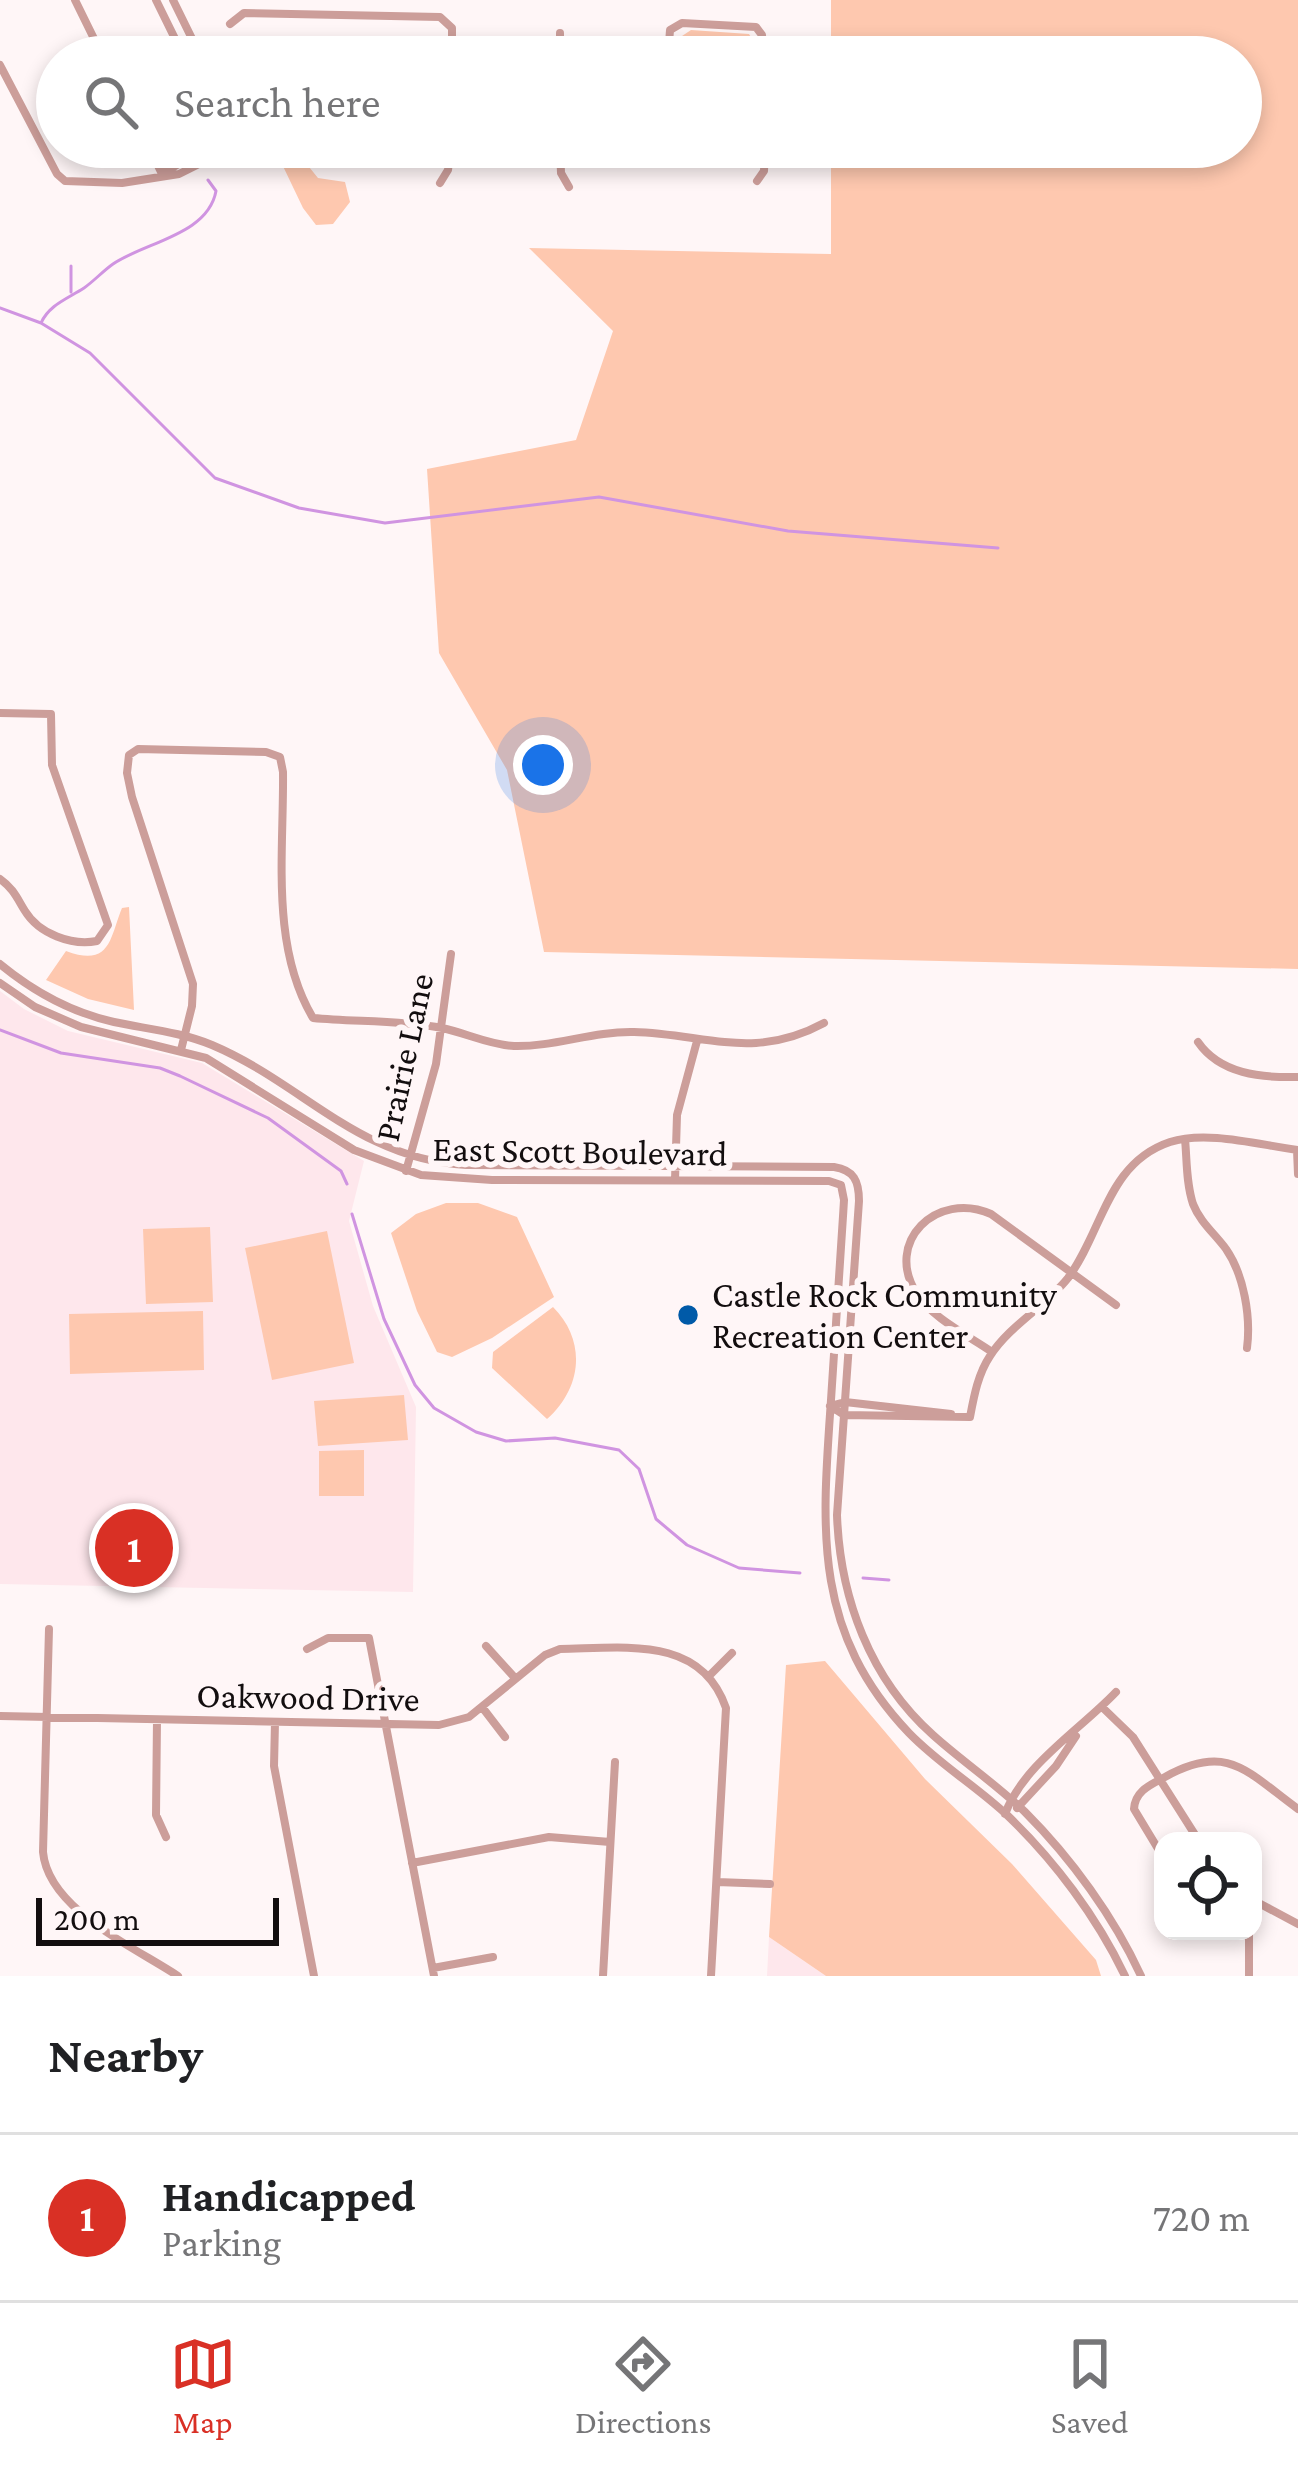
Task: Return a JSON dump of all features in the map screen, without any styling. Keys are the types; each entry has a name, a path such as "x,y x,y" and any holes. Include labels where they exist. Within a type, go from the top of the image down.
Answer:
{"street":[{"path":"75,0 93,36"},
{"path":"156,0 174,36"},
{"path":"173,0 191,36"},
{"path":"230,24 244,13 440,17 452,28 452,36"},
{"path":"670,36 670,30 682,23 756,27 762,36"},
{"path":"0,65 36,132"},
{"path":"56,168 62,180 122,183 191,168"},
{"path":"159,168 162,174"},
{"path":"162,174 172,168"},
{"path":"440,182 447,168"},
{"path":"561,168 569,187"},
{"path":"757,181 764,168"},
{"path":"0,712 51,714 52,765 108,926 97,940 80,944 59,937 37,925 0,879"},
{"path":"181,1050 193,984 132,797 129,755 138,749 266,752 280,757 285,937 296,986 313,1018 442,1028 513,1046 612,1032 758,1045 803,1035 824,1023"},
{"name":"Prairie Lane","path":"406,1171 442,1028 451,954"},
{"name":"East Scott Boulevard","path":"0,964 33,990 69,1008 185,1036 227,1052 359,1136 410,1157 466,1166 833,1167 853,1174 859,1201 845,1402"},
{"name":"East Scott Boulevard","path":"0,983 47,1014 81,1028 181,1050 237,1074 326,1132 406,1171 458,1179 829,1180 841,1185 844,1200 830,1406"},
{"path":"675,1180 679,1102 697,1041"},
{"path":"1198,1042 1208,1056 1230,1068 1253,1075 1298,1077"},
{"path":"1185,1139 1192,1202 1237,1271 1250,1322 1247,1348"},
{"path":"970,1417 977,1384 992,1352 1071,1273 1117,1181 1136,1161 1185,1139 1298,1150 1298,1174"},
{"path":"992,1352 920,1300 907,1266 908,1247 916,1229 934,1214 976,1207 1116,1304"},
{"path":"845,1402 839,1548 849,1600 886,1681 920,1724 1019,1807 1106,1912 1141,1976"},
{"path":"830,1406 845,1402 970,1417"},
{"path":"830,1406 844,1415 970,1417"},
{"path":"830,1406 824,1536 832,1595 845,1632 874,1687 907,1731 1005,1814 1076,1897 1125,1976"},
{"path":"49,1629 43,1852 51,1883 79,1911 178,1976"},
{"path":"308,1649 328,1638 369,1638 434,1972 493,1957"},
{"path":"486,1646 515,1678"},
{"name":"Oakwood Drive","path":"0,1716 450,1724 482,1707 560,1649 665,1651 688,1658 710,1675"},
{"path":"711,1976 726,1708 710,1675 732,1653"},
{"path":"1005,1814 1011,1799 1049,1756 1116,1692"},
{"path":"482,1707 505,1737"},
{"path":"1102,1707 1126,1727 1193,1832"},
{"path":"157,1720 156,1815 166,1838"},
{"path":"275,1722 274,1766 314,1976"},
{"path":"1005,1814 1019,1807 1056,1766 1080,1730"},
{"path":"1154,1841 1134,1804 1142,1791 1189,1764 1210,1759 1231,1762 1298,1809"},
{"path":"603,1976 615,1762"},
{"path":"412,1863 549,1837 610,1842"},
{"path":"717,1882 770,1885"},
{"path":"1262,1905 1298,1924"},
{"path":"1249,1940 1249,1976"}],"shaded area":[{"path":"831,0 1298,0 1298,969 544,952 507,770 439,653 427,469 576,440 613,331 529,248 831,254 831,168 1262,168 1262,36 831,36"},
{"path":"691,30 750,36 682,36"},
{"path":"284,168 310,168 318,178 345,182 350,202 333,224 316,225"},
{"path":"129,907 134,1010 88,999 46,980 66,951 100,953 111,939 122,908"},
{"path":"0,991 68,1031 202,1063 364,1161 349,1221 373,1306 416,1407 413,1592 0,1584"},
{"path":"446,1203 478,1203 517,1217 554,1297 492,1338 452,1357 437,1352 417,1311 391,1233 416,1214"},
{"path":"210,1227 213,1302 146,1304 143,1229"},
{"path":"327,1231 354,1363 272,1380 245,1248"},
{"path":"553,1307 571,1334 576,1364 567,1393 547,1419 492,1368 493,1352"},
{"path":"203,1311 204,1370 70,1374 69,1314"},
{"path":"404,1395 408,1440 318,1446 314,1401"},
{"path":"364,1450 364,1496 319,1496 319,1451"},
{"path":"825,1661 925,1779 1012,1864 1096,1960 1101,1976 826,1976 769,1937 786,1665"},
{"path":"769,1937 826,1976 767,1976"}],"waterway":[{"path":"0,308 41,323 54,307 113,264 201,218 216,191 208,180"},
{"path":"71,266 71,292"},
{"path":"41,323 90,353 215,478 299,508 385,523 599,497 788,531 998,548"},
{"path":"0,1030 61,1053 160,1068 180,1076 268,1118 341,1171 347,1184"},
{"path":"352,1214 384,1319 415,1385 434,1408 476,1432 506,1441 555,1438 619,1450 639,1469 656,1519 687,1545 739,1568 800,1573"},
{"path":"863,1578 889,1580"}],"place":[{"name":"Castle Rock Community Recreation Center","path":"688,1315"},
{"name":"Handicapped","path":"134,1548"}]}
